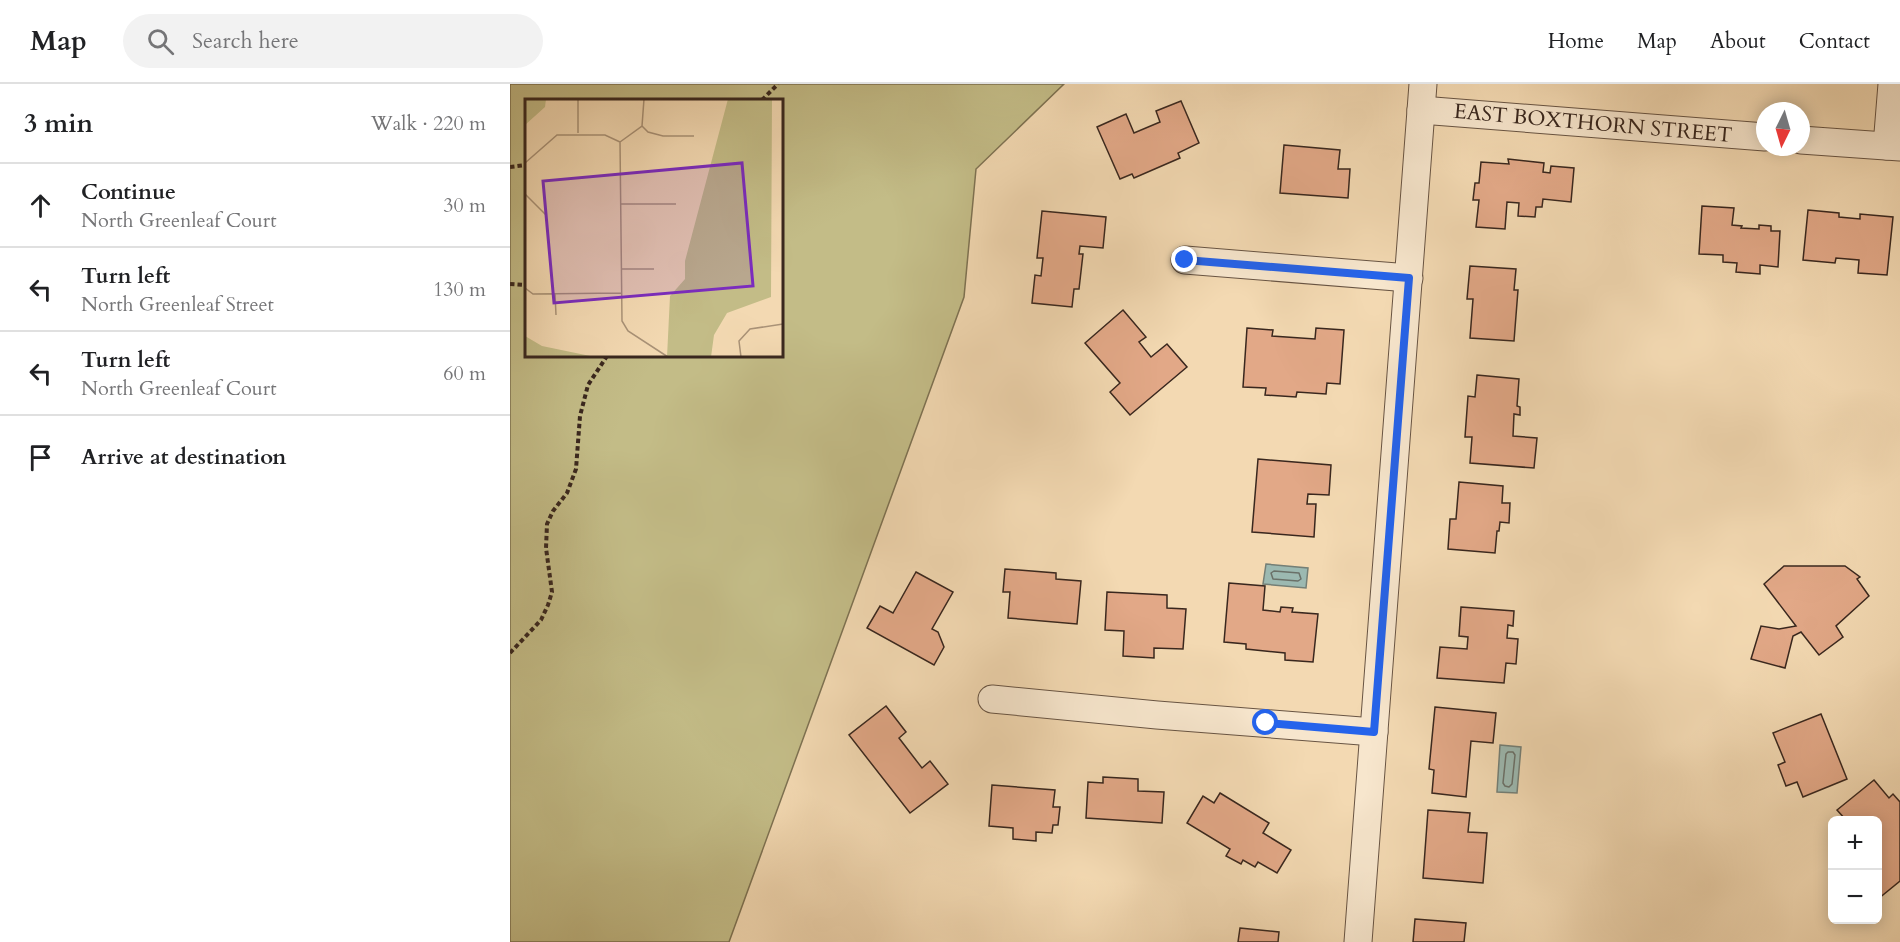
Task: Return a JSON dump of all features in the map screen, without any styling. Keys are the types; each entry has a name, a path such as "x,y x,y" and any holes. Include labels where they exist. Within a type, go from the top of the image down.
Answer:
{"street":[{"path":"1810,141 1894,147 1892,84"},
{"path":"1358,942 1422,97"},
{"name":"EAST BOXTHORN STREET","path":"1422,97 1756,136"},
{"path":"1185,260 1409,278"},
{"path":"992,699 1374,732"}],"path":[{"path":"763,99 778,84"},
{"path":"510,167 525,165"},
{"path":"510,284 525,285"},
{"path":"510,653 541,620 552,592 546,548 547,524 553,511 567,493 576,469 580,416 588,385 607,357"}],"shaded area":[{"path":"510,84 1064,84 976,169 964,297 729,942 510,942"}],"water":[{"path":"1266,564 1308,568 1306,588 1263,584"},
{"path":"1500,745 1521,747 1517,793 1497,792"}],"building":[{"path":"1181,101 1199,143 1178,153 1180,158 1134,178 1132,174 1120,179 1097,127 1126,114 1134,133 1160,122 1156,111"},
{"path":"1284,145 1340,150 1338,169 1350,169 1348,198 1280,193"},
{"path":"1508,159 1544,163 1543,172 1550,173 1551,166 1574,168 1571,202 1543,199 1542,207 1536,207 1535,217 1518,216 1519,203 1507,202 1505,229 1476,227 1479,200 1473,200 1475,183 1479,183 1481,162 1509,164"},
{"path":"1702,206 1734,208 1732,225 1742,226 1741,228 1759,229 1759,225 1771,226 1771,231 1780,231 1778,267 1760,265 1760,274 1736,272 1737,263 1723,262 1723,255 1699,254"},
{"path":"1808,210 1839,213 1839,217 1860,219 1860,214 1893,217 1887,275 1858,273 1859,260 1836,258 1835,263 1803,260"},
{"path":"1042,211 1106,217 1103,248 1080,246 1079,254 1083,254 1079,289 1074,289 1072,307 1032,303 1035,275 1041,276 1043,258 1037,258"},
{"path":"1470,266 1516,269 1514,290 1518,290 1514,341 1470,338 1473,299 1467,299"},
{"path":"1123,310 1146,337 1139,342 1151,357 1167,344 1187,367 1130,415 1110,392 1120,383 1085,343"},
{"path":"1247,328 1273,330 1272,336 1315,339 1316,328 1344,330 1340,384 1327,383 1326,394 1297,392 1296,397 1265,395 1266,388 1243,387"},
{"path":"1477,375 1519,379 1517,406 1520,407 1520,415 1514,414 1513,436 1537,438 1534,468 1470,463 1472,437 1465,437 1468,396 1475,397"},
{"path":"1258,459 1331,465 1329,495 1308,494 1307,504 1316,504 1314,537 1252,532"},
{"path":"1459,482 1503,486 1502,503 1510,503 1509,523 1500,522 1495,553 1448,549 1450,519 1456,519"},
{"path":"1784,566 1845,566 1860,577 1857,579 1869,596 1836,626 1843,637 1819,655 1801,632 1793,636 1785,668 1751,659 1761,626 1779,629 1796,626 1764,584"},
{"path":"1005,569 1056,573 1056,579 1081,581 1077,624 1008,618 1010,592 1003,592"},
{"path":"916,572 953,592 932,629 938,632 944,647 934,665 867,628 880,606 893,613"},
{"path":"1229,583 1265,586 1263,610 1280,612 1281,607 1293,608 1292,612 1318,614 1313,662 1285,660 1285,653 1246,649 1246,644 1224,642"},
{"path":"1107,592 1167,595 1167,608 1186,609 1183,649 1154,648 1154,658 1123,656 1124,631 1105,630"},
{"path":"1461,607 1514,611 1513,626 1508,625 1507,638 1518,639 1516,664 1506,663 1504,683 1437,678 1440,647 1467,649 1468,637 1459,636"},
{"path":"886,706 906,732 899,738 922,768 930,761 948,784 910,813 849,735"},
{"path":"1435,707 1496,713 1493,743 1471,741 1466,797 1432,793 1434,770 1429,769"},
{"path":"1821,714 1847,779 1803,797 1797,782 1786,786 1778,765 1785,762 1773,733"},
{"path":"1103,777 1138,779 1138,791 1164,792 1162,823 1086,818 1088,782 1103,783"},
{"path":"1874,780 1889,798 1893,794 1900,802 1900,881 1882,896 1882,816 1842,816 1837,810"},
{"path":"992,785 1055,790 1053,807 1060,807 1058,825 1053,825 1052,833 1036,832 1036,841 1013,839 1013,828 989,826"},
{"path":"1220,793 1269,823 1263,833 1291,850 1277,873 1258,862 1255,867 1243,860 1241,864 1226,856 1230,849 1187,823 1203,796 1214,803"},
{"path":"1428,810 1470,813 1468,832 1487,833 1483,883 1423,878"},
{"path":"1415,919 1466,923 1464,942 1413,942"},
{"path":"1240,928 1279,932 1278,942 1238,942"}],"route":[{"path":"1185,260 1409,278 1374,732 1266,723"}]}
